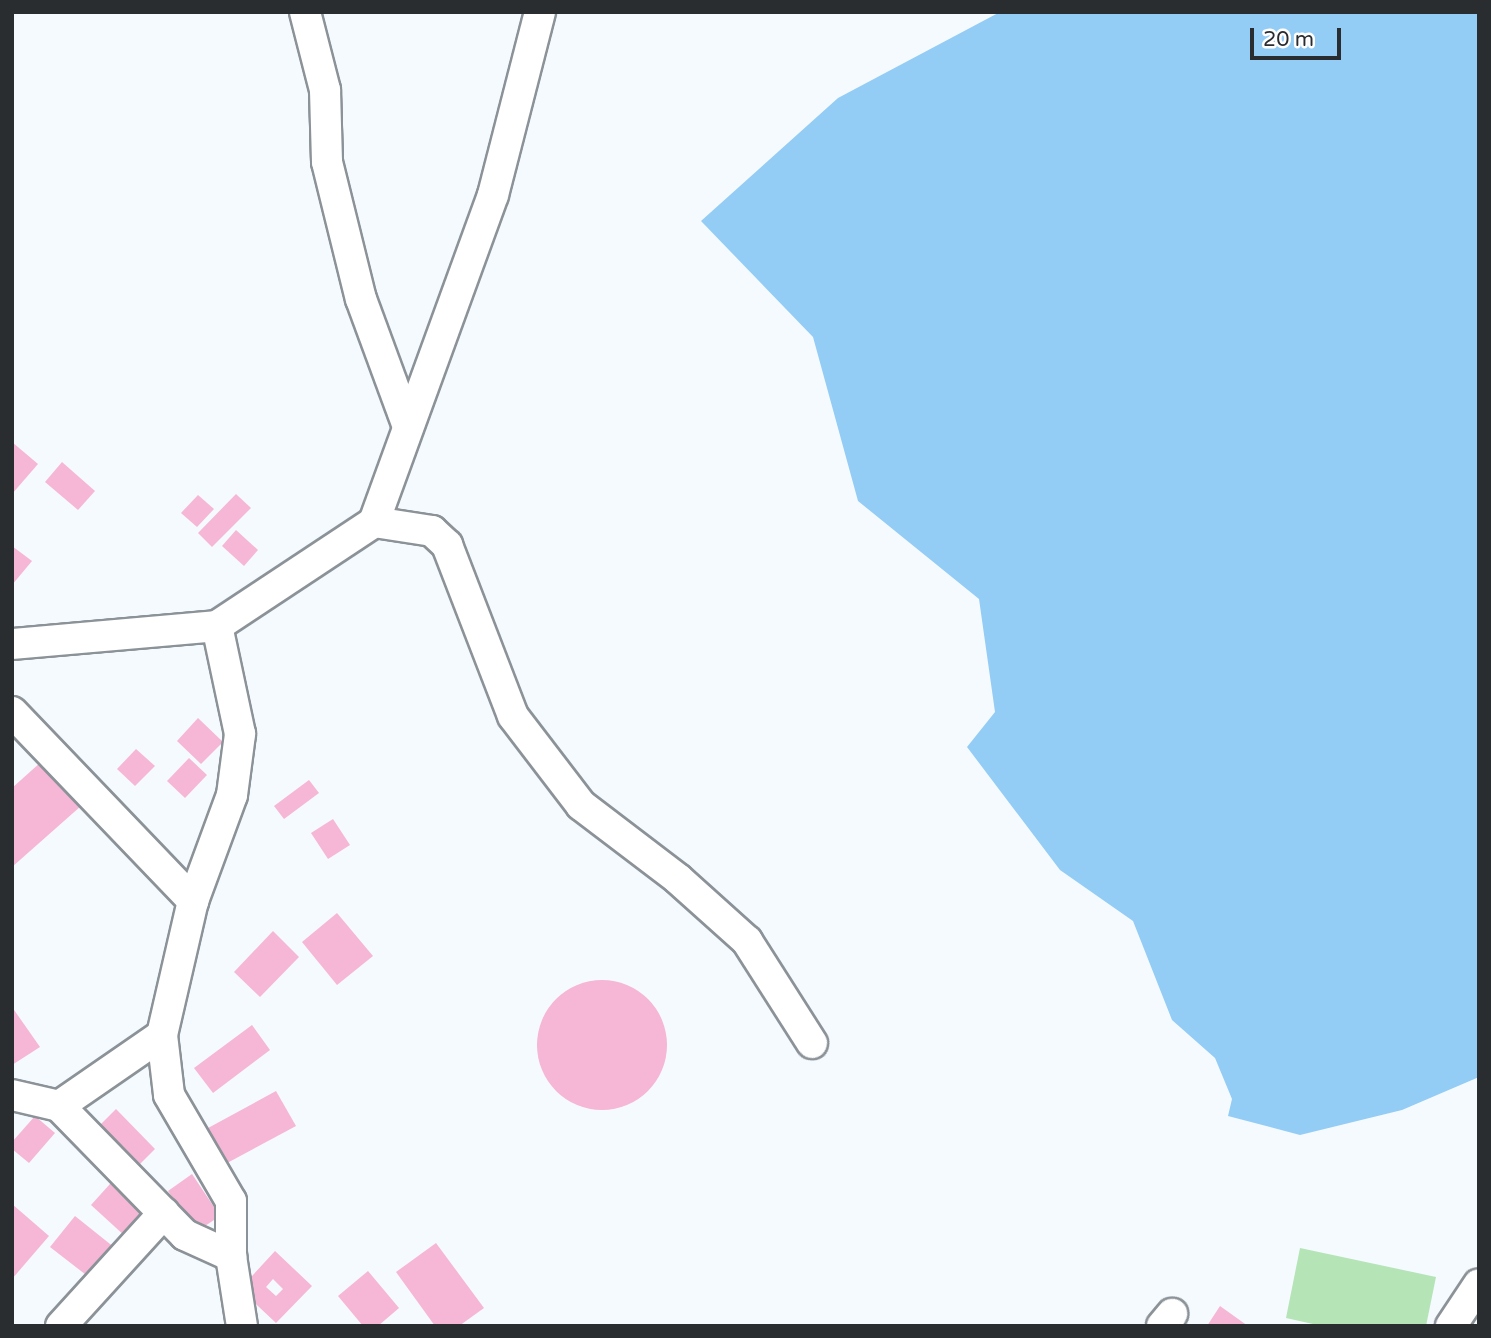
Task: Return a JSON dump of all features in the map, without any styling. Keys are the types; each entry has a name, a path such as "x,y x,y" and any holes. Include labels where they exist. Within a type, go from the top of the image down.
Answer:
{"street":[{"path":"305,12 325,90 327,162 361,299 407,424"},
{"path":"12,644 216,626 374,523 407,424 493,195 540,12"},
{"path":"374,523 432,531 447,545 513,716 581,805 678,878 747,941 812,1043"},
{"path":"216,626 240,734 232,794 193,901 162,1035 169,1096 232,1201 231,1255 242,1326"},
{"path":"12,712 193,901"},
{"path":"59,1106 162,1035"},
{"path":"12,1095 59,1106 185,1235 231,1255"},
{"path":"61,1326 164,1213"},
{"path":"1451,1326 1479,1284"}],"green space":[{"path":"1300,1248 1436,1277 1426,1326 1322,1326 1286,1318"}],"water":[{"path":"1000,12 1479,12 1479,1077 1402,1110 1300,1135 1228,1116 1232,1099 1215,1058 1172,1020 1133,921 1060,870 967,747 995,712 979,599 858,501 813,337 701,221 838,98"}],"building":[{"path":"12,442 38,464 12,494"},
{"path":"62,462 95,491 78,510 45,482"},
{"path":"236,494 251,508 212,547 198,533"},
{"path":"198,495 214,509 197,527 181,513"},
{"path":"236,530 258,550 244,566 222,546"},
{"path":"12,546 32,561 12,585"},
{"path":"198,718 223,742 201,764 177,741"},
{"path":"136,749 155,766 135,786 117,769"},
{"path":"189,758 207,775 185,798 167,781"},
{"path":"41,762 81,806 12,867 12,788"},
{"path":"309,780 319,793 284,819 274,806"},
{"path":"333,819 350,845 328,859 311,833"},
{"path":"337,913 373,956 337,985 302,942"},
{"path":"273,931 299,957 260,997 234,972"},
{"path":"602,980 627,985 648,999 662,1020 667,1045 662,1070 648,1091 627,1105 602,1110 577,1105 556,1091 542,1070 537,1045 542,1020 556,999 577,985"},
{"path":"12,1007 40,1047 12,1065"},
{"path":"252,1025 270,1050 213,1093 194,1068"},
{"path":"276,1091 296,1126 216,1169 197,1134"},
{"path":"116,1109 155,1149 130,1174 91,1134"},
{"path":"35,1116 55,1133 29,1163 12,1149 12,1142"},
{"path":"119,1174 154,1206 126,1237 91,1205"},
{"path":"192,1174 220,1216 196,1232 168,1191"},
{"path":"12,1204 49,1236 12,1279"},
{"path":"75,1216 115,1248 90,1278 50,1247"},
{"path":"436,1243 484,1308 459,1326 435,1326 396,1272"},
{"path":"275,1251 312,1286 276,1323 240,1289","holes":["273,1279 283,1289 276,1296 266,1287"]},
{"path":"368,1271 399,1308 378,1326 363,1326 338,1296"},
{"path":"1220,1306 1248,1326 1207,1326"}]}
